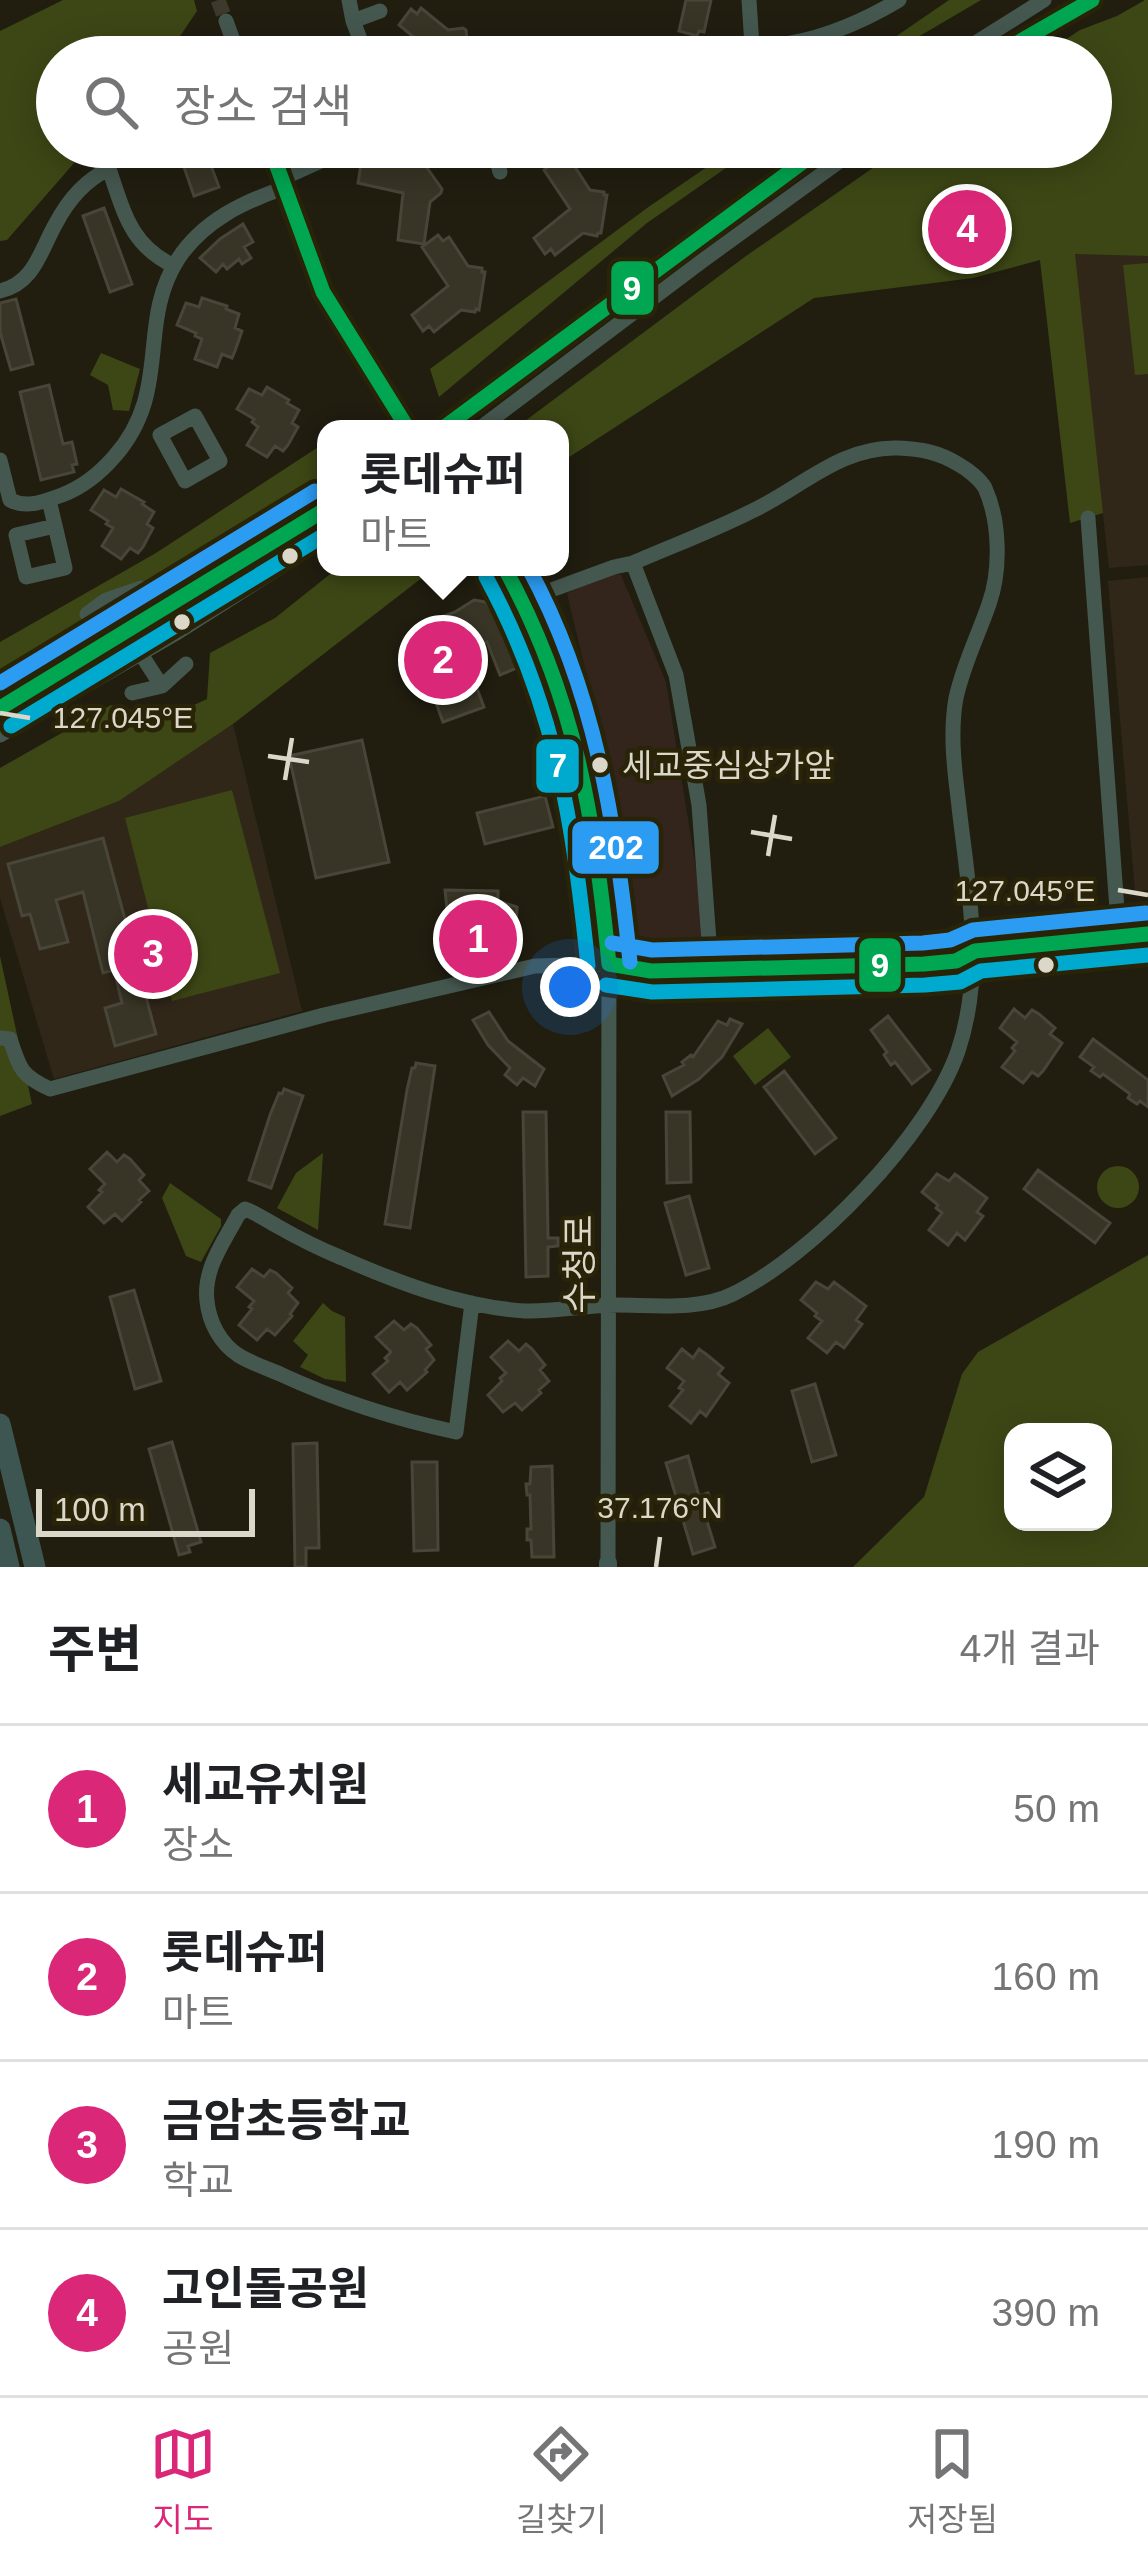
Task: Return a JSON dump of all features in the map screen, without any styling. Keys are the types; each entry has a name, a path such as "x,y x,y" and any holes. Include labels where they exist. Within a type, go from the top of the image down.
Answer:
{"highway":[{"path":"0,1424 35,1567"},
{"path":"0,1529 9,1567"}],"street":[{"path":"349,0 359,36"},
{"path":"749,0 751,36"},
{"path":"818,36 899,0"},
{"path":"986,36 1043,0"},
{"path":"1029,36 1092,0"},
{"path":"353,21 380,11"},
{"path":"226,22 231,36"},
{"path":"277,168 322,292 402,420"},
{"path":"0,460 4,492 26,506 70,492 105,467 131,435 151,385 156,317 174,266 219,218 311,168"},
{"path":"499,168 500,172"},
{"path":"454,420 795,168"},
{"path":"491,420 830,168"},
{"path":"0,291 30,274 75,196 109,170 136,236 154,255 174,266"},
{"path":"138,422 160,435"},
{"path":"472,1303 456,1432 387,1415 310,1388 236,1353 211,1321 206,1286 210,1268 245,1209 380,1274 472,1303 530,1311 680,1306 727,1298 832,1222 889,1162 942,1090 972,994 975,951 953,756 956,700 970,648 991,600 997,533 983,484 959,464 927,449 876,447 842,458 754,511 633,563 524,600"},
{"path":"49,500 55,526"},
{"path":"0,708 317,514"},
{"path":"1088,518 1119,936"},
{"path":"0,735 178,632 317,544"},
{"path":"633,563 676,674 699,805 710,955"},
{"name":"수청로","path":"509,576 558,680 583,774 602,890 609,964 608,1565"},
{"path":"87,614 141,588"},
{"path":"109,604 159,683"},
{"path":"133,693 159,683 186,664"},
{"path":"609,964 651,971 857,967 956,961 975,951 1148,934"},
{"path":"0,1038 10,1039 26,1079 50,1089 535,966 954,942 975,951"}],"shaded area":[{"path":"1074,253 1148,256 1148,565 1109,568"},
{"path":"611,573 621,575 666,682 707,938 639,942 602,740 567,593"},
{"path":"1148,577 1148,890 1135,891 1108,581"},
{"path":"233,724 302,1011 54,1079 0,898 0,847 119,801"}],"green space":[{"path":"63,0 194,0 197,11 180,36 36,36 36,168 70,168 7,240 0,241 0,31"},
{"path":"949,0 981,0 920,36 897,36"},
{"path":"1148,0 1148,256 1075,254 1103,513 1070,523 1040,260 973,278 814,298 569,457 569,420 526,420 873,168 1112,168 1112,36 1071,36"},
{"path":"705,168 726,168 647,223 439,397 430,369"},
{"path":"1148,263 1148,374 1135,375 1123,265"},
{"path":"101,353 140,369 129,411 113,410 108,385 90,375"},
{"path":"317,448 317,483 0,669 0,642 156,553"},
{"path":"328,576 424,576 233,724 119,801 0,847 0,768 111,705 166,718 207,699 210,653 275,618"},
{"path":"232,790 280,973 172,1001 125,818"},
{"path":"0,956 32,1104 0,1116"},
{"path":"768,1028 791,1057 755,1085 733,1056"},
{"path":"323,1153 318,1230 277,1208 296,1173"},
{"path":"1118,1166 1133,1172 1139,1187 1133,1202 1118,1208 1103,1202 1097,1187 1103,1172"},
{"path":"170,1183 221,1219 201,1262 186,1256 162,1198"},
{"path":"1148,1255 1148,1567 853,1567 924,1497 962,1374 978,1352"},
{"path":"323,1303 345,1317 346,1382 325,1379 300,1367 308,1355 293,1341"}],"building":[{"path":"686,0 711,0 704,32 697,36 679,31"},
{"path":"421,8 448,30 463,28 467,36 412,36 399,25 411,9 417,14"},
{"path":"184,168 212,168 219,187 194,196"},
{"path":"360,168 427,168 442,189 430,202 424,244 398,240 403,193 358,183"},
{"path":"576,168 590,190 607,195 601,233 583,233 555,255 551,249 545,254 534,238 570,209 544,170"},
{"path":"104,208 132,284 110,292 83,216"},
{"path":"243,224 253,242 244,247 251,258 242,264 239,259 227,269 223,264 216,272 200,258"},
{"path":"438,235 443,241 449,237 468,266 485,272 479,310 461,310 434,332 429,326 423,331 412,315 448,286 422,247"},
{"path":"202,298 239,314 235,328 242,331 235,351 232,358 222,354 217,367 195,359 202,339 177,325 186,303 199,307"},
{"path":"16,299 33,364 11,370 0,332 0,303"},
{"path":"49,385 63,444 72,442 77,464 72,465 74,472 41,480 20,392"},
{"path":"267,387 299,410 292,423 298,427 288,445 283,451 275,446 267,457 247,445 258,427 237,409 249,389 262,395"},
{"path":"121,489 154,512 147,524 153,528 143,547 138,553 130,548 121,559 102,546 113,528 91,510 104,490 116,497"},
{"path":"474,600 494,607 517,668 500,675 487,642 463,651 484,707 443,722 412,637 426,632 423,624"},
{"path":"362,740 389,862 316,878 289,756"},
{"path":"545,796 553,827 485,844 477,813"},
{"path":"103,838 156,1034 115,1046 105,1008 122,1003 114,970 103,973 83,892 56,900 68,942 40,949 30,914 22,916 8,864"},
{"path":"445,890 498,891 498,901 517,907 516,930 505,930 509,958 460,971 451,947"},
{"path":"1014,1009 1025,1018 1032,1010 1039,1014 1055,1028 1050,1034 1062,1043 1043,1071 1038,1076 1032,1072 1023,1083 1002,1067 1017,1042 1000,1028"},
{"path":"489,1012 508,1041 544,1069 535,1086 523,1078 517,1085 505,1075 510,1068 473,1020"},
{"path":"888,1016 930,1070 912,1084 895,1062 891,1065 871,1030"},
{"path":"730,1019 742,1024 722,1057 672,1096 663,1076 693,1057 718,1021 727,1025"},
{"path":"1093,1039 1148,1080 1148,1107 1128,1098 1130,1094 1103,1074 1100,1077 1091,1071 1094,1067 1080,1057"},
{"path":"416,1063 435,1066 410,1228 385,1224 407,1090"},
{"path":"784,1071 836,1138 815,1154 764,1087"},
{"path":"284,1089 303,1096 271,1188 249,1180 270,1115"},
{"path":"523,1112 546,1112 548,1238 558,1238 558,1246 548,1247 548,1276 526,1277"},
{"path":"666,1112 690,1112 691,1182 667,1183"},
{"path":"107,1152 117,1162 124,1155 130,1159 144,1175 139,1180 149,1191 122,1221 115,1214 104,1223 88,1207 105,1184 90,1169"},
{"path":"1038,1170 1110,1223 1095,1243 1024,1189"},
{"path":"937,1174 949,1181 955,1174 987,1198 977,1212 983,1216 965,1240 957,1233 948,1245 929,1230 942,1213 922,1192"},
{"path":"689,1196 709,1268 686,1275 665,1203"},
{"path":"252,1269 264,1277 270,1270 276,1273 292,1288 288,1293 298,1303 275,1335 267,1329 257,1340 239,1325 254,1301 237,1287"},
{"path":"816,1282 828,1289 834,1282 866,1306 856,1320 862,1324 844,1348 836,1342 827,1353 808,1338 822,1321 801,1300"},
{"path":"134,1290 161,1381 135,1389 110,1297"},
{"path":"394,1321 404,1330 411,1324 417,1328 431,1345 426,1349 434,1360 407,1390 400,1382 389,1392 373,1374 391,1352 376,1337"},
{"path":"508,1341 519,1351 526,1344 532,1349 545,1365 540,1370 549,1381 522,1410 515,1403 503,1412 488,1395 506,1373 491,1357"},
{"path":"682,1349 693,1358 699,1349 706,1354 723,1368 718,1374 729,1383 706,1416 700,1411 691,1423 670,1406 684,1381 667,1368"},
{"path":"815,1384 836,1455 812,1462 792,1391"},
{"path":"172,1442 201,1542 179,1555 149,1449"},
{"path":"317,1443 319,1548 306,1548 306,1567 295,1567 293,1444"},
{"path":"688,1456 699,1496 708,1493 711,1501 702,1505 715,1547 693,1554 666,1463"},
{"path":"412,1462 437,1462 438,1550 414,1551"},
{"path":"552,1466 554,1557 532,1557 526,1484 530,1484 531,1467"}],"tunnel":[{"path":"218,0 226,21"}],"transit line":[{"name":"9","path":"1029,36 1092,0"},
{"name":"9","path":"278,168 323,292 402,420"},
{"name":"9","path":"454,420 795,168"},
{"name":"202","path":"0,683 315,491"},
{"name":"9","path":"0,708 317,514"},
{"name":"7","path":"11,726 317,539"},
{"name":"9","path":"509,576 549,664 578,760 609,964"},
{"name":"202","path":"532,576 570,661 599,759 618,859 630,962"},
{"name":"7","path":"486,577 529,672 558,766 588,966"},
{"name":"202","path":"612,943 652,950 923,943 950,940 973,930 1146,913"},
{"name":"9","path":"609,964 651,971 924,964 956,961 975,951 1148,934"},
{"name":"7","path":"606,985 652,992 925,985 960,982 981,971 1148,955"}],"place":[{"name":"고인돌공원","path":"967,229"},
{"name":"롯데슈퍼","path":"443,660"},
{"name":"세교중심상가앞","path":"600,765"},
{"name":"세교유치원","path":"478,939"},
{"name":"금암초등학교","path":"153,954"}]}
